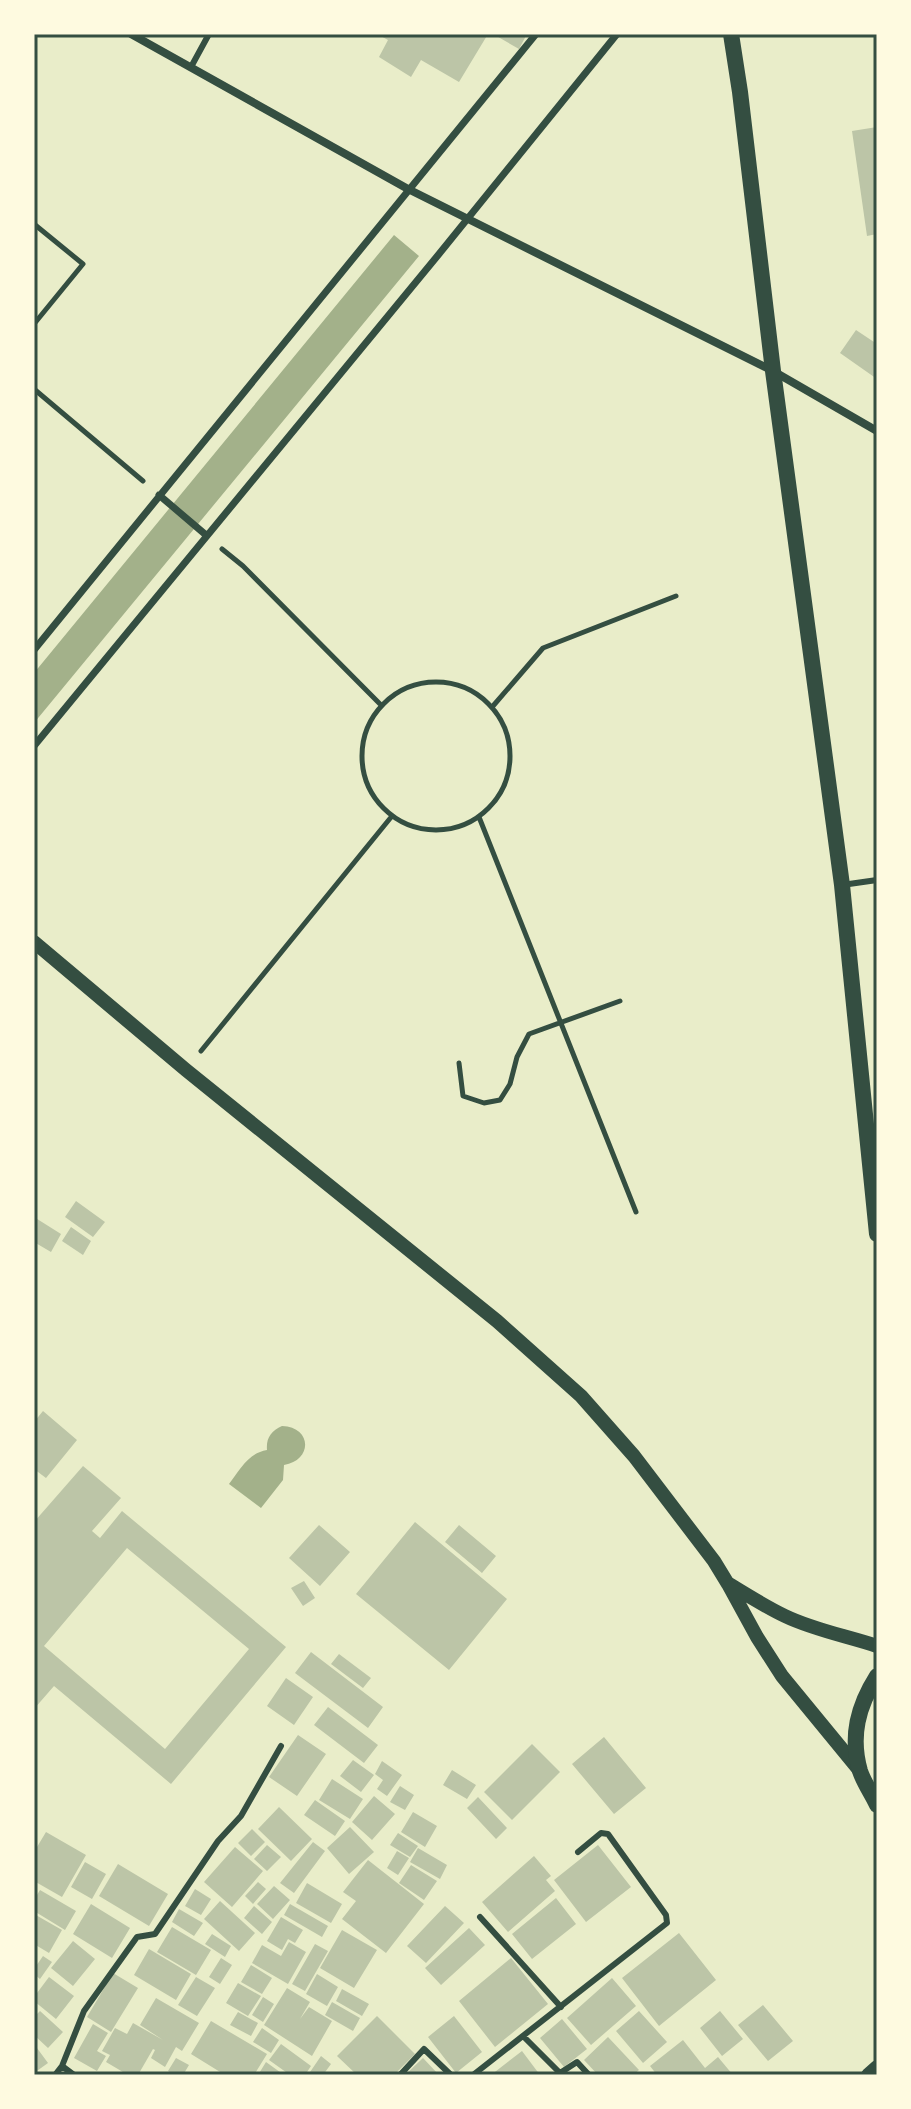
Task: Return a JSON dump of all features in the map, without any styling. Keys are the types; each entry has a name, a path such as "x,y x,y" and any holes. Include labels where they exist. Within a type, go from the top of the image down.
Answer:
{"main road":[{"path":"731,34 842,885 877,1234"},
{"path":"877,1676 864,1696 854,1733 860,1772 877,1805"}],"street":[{"path":"131,34 408,189 773,371 877,431"},
{"path":"34,650 536,34"},
{"path":"34,746 617,34"},
{"path":"159,495 206,535"},
{"path":"34,942 186,1070 497,1321 581,1396 634,1456 714,1561 782,1676 860,1772"},
{"path":"728,1584 784,1616 877,1646"},
{"path":"868,2075 877,2067"}],"lane":[{"path":"191,67 209,34"},
{"path":"842,885 877,880"},
{"path":"55,2075 62,2066 84,2011 137,1937 155,1934 218,1841 241,1816 281,1746"},
{"path":"473,2075 667,1923 666,1915 608,1834 601,1833 578,1852"},
{"path":"480,1917 561,2007"},
{"path":"523,2036 560,2073 577,2062 589,2075"},
{"path":"400,2075 424,2049 451,2075"},
{"path":"62,2066 74,2075"}],"path":[{"path":"34,224 83,264 34,324"},
{"path":"34,389 159,495"},
{"path":"206,535 243,566 381,705"},
{"path":"493,706 543,648 676,596"},
{"path":"437,681 468,687 493,706 508,733 510,764 501,794 479,817 451,829 420,829 392,816 371,793 362,762 365,732 381,705 407,687 437,681"},
{"path":"186,1070 392,816"},
{"path":"479,817 636,1212"},
{"path":"459,1063 463,1096 484,1103 500,1100 510,1084 517,1057 529,1034 620,1001"}],"shaded area":[{"path":"394,235 419,256 34,723 34,673"},
{"path":"282,1426 299,1432 305,1444 304,1451 293,1462 284,1465 283,1480 261,1508 229,1484 250,1458 267,1450 270,1435"}],"building":[{"path":"377,34 488,34 459,82 421,60 411,77 379,57 388,40"},
{"path":"493,34 527,34 519,49"},
{"path":"877,127 877,234 867,236 852,131"},
{"path":"856,330 877,344 877,379 840,353"},
{"path":"76,1201 105,1222 93,1237 65,1217"},
{"path":"34,1217 61,1234 51,1252 34,1242"},
{"path":"71,1227 91,1241 83,1255 62,1241"},
{"path":"43,1411 77,1440 46,1478 34,1469 34,1422"},
{"path":"83,1466 121,1498 92,1531 100,1538 122,1511 286,1647 171,1784 54,1686 34,1709 34,1522","holes":["127,1548 249,1649 165,1749 44,1646"]},
{"path":"415,1522 507,1599 449,1670 356,1594"},
{"path":"319,1525 350,1552 320,1586 289,1558"},
{"path":"459,1525 496,1556 482,1573 445,1542"},
{"path":"304,1581 315,1598 303,1606 291,1588"},
{"path":"311,1652 383,1707 368,1728 295,1673"},
{"path":"339,1654 371,1678 363,1688 331,1664"},
{"path":"286,1678 313,1697 294,1725 267,1706"},
{"path":"328,1707 378,1745 364,1763 314,1725"},
{"path":"298,1735 326,1754 297,1796 269,1777"},
{"path":"604,1737 646,1788 614,1814 572,1764"},
{"path":"532,1744 560,1772 512,1820 484,1792"},
{"path":"353,1760 374,1775 361,1792 340,1776"},
{"path":"382,1761 402,1775 387,1796 377,1789 383,1780 375,1774"},
{"path":"452,1770 476,1785 467,1799 443,1785"},
{"path":"332,1779 363,1799 350,1819 319,1800"},
{"path":"400,1786 414,1795 405,1810 390,1802"},
{"path":"374,1796 395,1814 372,1840 352,1822"},
{"path":"478,1797 507,1828 496,1839 467,1808"},
{"path":"315,1800 345,1821 335,1836 304,1815"},
{"path":"279,1807 312,1839 291,1861 258,1829"},
{"path":"413,1812 437,1826 425,1847 401,1832"},
{"path":"350,1827 374,1852 349,1874 327,1848"},
{"path":"252,1829 265,1842 251,1856 238,1843"},
{"path":"46,1832 86,1855 62,1897 34,1881 34,1852"},
{"path":"398,1833 418,1846 410,1857 390,1845"},
{"path":"313,1842 325,1851 294,1893 280,1883"},
{"path":"267,1845 281,1857 267,1871 254,1859"},
{"path":"598,1845 631,1887 586,1922 554,1880"},
{"path":"235,1847 263,1871 232,1907 204,1882"},
{"path":"418,1848 447,1865 440,1879 410,1862"},
{"path":"397,1851 409,1858 398,1875 387,1868"},
{"path":"534,1856 551,1876 546,1880 555,1891 508,1932 482,1902"},
{"path":"368,1860 424,1904 386,1953 342,1919 356,1901 343,1892"},
{"path":"85,1862 106,1874 92,1899 71,1887"},
{"path":"118,1864 168,1894 149,1926 99,1896"},
{"path":"411,1865 437,1881 424,1900 399,1883"},
{"path":"258,1882 266,1889 253,1904 245,1896"},
{"path":"307,1883 342,1904 331,1923 296,1903"},
{"path":"274,1886 290,1900 273,1919 257,1904"},
{"path":"195,1889 211,1899 201,1915 185,1906"},
{"path":"40,1890 76,1911 65,1930 34,1911 34,1900"},
{"path":"556,1898 576,1924 532,1959 512,1934"},
{"path":"220,1901 255,1933 239,1951 204,1919"},
{"path":"91,1904 130,1928 112,1958 73,1934"},
{"path":"290,1904 328,1926 322,1937 284,1915"},
{"path":"254,1906 272,1922 262,1934 244,1918"},
{"path":"445,1906 464,1923 426,1963 407,1946"},
{"path":"179,1909 203,1923 194,1936 172,1922"},
{"path":"34,1914 62,1930 49,1953 34,1944"},
{"path":"281,1917 303,1930 295,1943 288,1939 282,1950 267,1941"},
{"path":"172,1927 211,1950 196,1975 157,1952"},
{"path":"469,1928 485,1945 441,1985 425,1968"},
{"path":"342,1930 377,1950 354,1988 320,1968"},
{"path":"679,1933 716,1980 659,2026 622,1978"},
{"path":"212,1934 231,1946 225,1957 205,1944"},
{"path":"73,1941 95,1959 73,1986 51,1968"},
{"path":"289,1942 306,1952 288,1984 252,1963 262,1945 281,1956"},
{"path":"315,1944 328,1951 305,1991 292,1984"},
{"path":"149,1949 191,1974 176,2000 134,1975"},
{"path":"43,1956 52,1962 40,1979 34,1974 34,1969"},
{"path":"221,1958 232,1965 220,1984 209,1977"},
{"path":"511,1958 548,2004 495,2047 459,2001"},
{"path":"251,1965 272,1978 262,1994 241,1982"},
{"path":"113,1973 138,1988 111,2032 87,2017"},
{"path":"317,1974 338,1987 327,2006 306,1994"},
{"path":"49,1977 74,1996 56,2019 34,2001"},
{"path":"196,1977 215,1988 197,2016 178,2005"},
{"path":"612,1978 636,2006 591,2045 567,2018"},
{"path":"238,1983 261,1996 248,2016 226,2003"},
{"path":"287,1988 310,2002 300,2019 309,2007 332,2021 312,2056 264,2025"},
{"path":"342,1989 369,2004 362,2016 336,2001"},
{"path":"263,1997 274,2004 263,2022 252,2015"},
{"path":"156,1998 199,2023 182,2051 176,2047 165,2067 151,2058 153,2049 138,2075 128,2075 106,2062 110,2055 102,2051 115,2028 127,2034 133,2023 163,2040 140,2025"},
{"path":"332,2002 360,2018 353,2031 325,2015"},
{"path":"763,2005 793,2041 768,2061 738,2025"},
{"path":"40,2011 63,2032 48,2048 34,2035 34,2017"},
{"path":"639,2011 667,2042 643,2063 616,2031"},
{"path":"720,2011 743,2039 722,2056 700,2028"},
{"path":"238,2012 258,2023 251,2036 230,2025"},
{"path":"377,2016 415,2054 394,2075 357,2075 337,2056"},
{"path":"454,2016 482,2052 456,2073 428,2037"},
{"path":"562,2019 587,2049 564,2067 540,2038"},
{"path":"211,2021 267,2054 254,2075 225,2075 191,2054"},
{"path":"93,2024 108,2033 97,2051 106,2056 97,2071 74,2058"},
{"path":"262,2028 279,2040 271,2053 253,2042"},
{"path":"608,2037 639,2070 633,2075 598,2075 584,2060"},
{"path":"683,2040 705,2068 718,2057 733,2075 657,2075 650,2066"},
{"path":"34,2044 48,2063 34,2073"},
{"path":"281,2044 311,2066 305,2075 290,2075 269,2060"},
{"path":"522,2051 540,2075 491,2075"},
{"path":"321,2056 331,2064 323,2075 308,2075"},
{"path":"176,2058 189,2065 183,2075 168,2071"},
{"path":"423,2058 439,2075 405,2075"},
{"path":"266,2062 284,2075 258,2075"}]}
